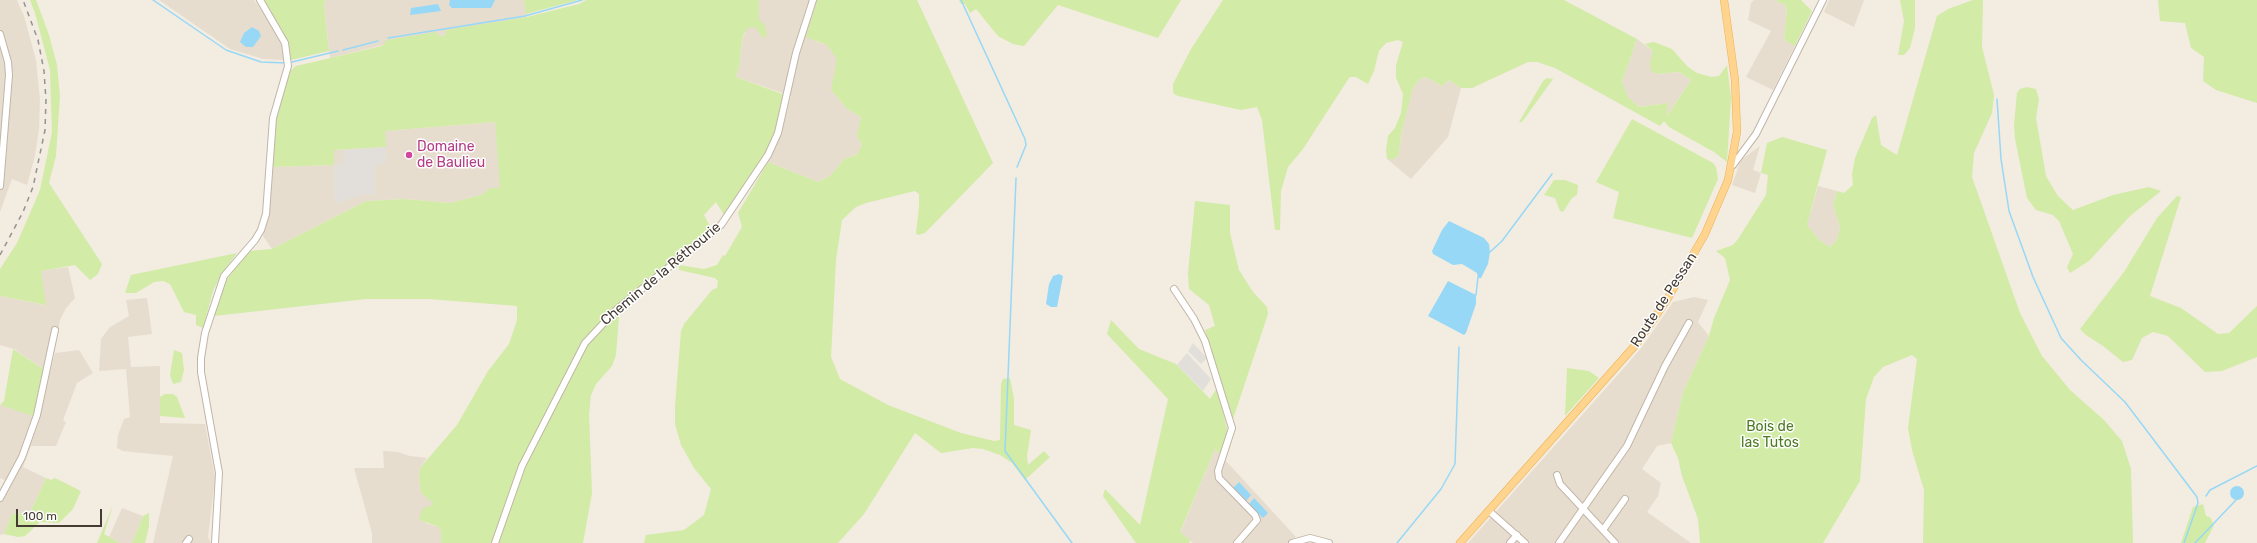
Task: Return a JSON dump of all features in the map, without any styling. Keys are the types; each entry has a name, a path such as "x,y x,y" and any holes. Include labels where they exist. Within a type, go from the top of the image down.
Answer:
{"main road":[{"name":"Route de Pessan","path":"1460,543 1620,364 1656,318 1698,248 1722,197 1732,165 1737,132 1737,98 1724,0"}],"street":[{"path":"215,543 220,473 201,372 201,358 205,333 224,276 255,240 261,230 266,214 273,118 288,66 285,43 260,0"},
{"name":"Chemin de la Réthourie","path":"495,543 522,466 585,343 617,309 688,254 721,225 768,155 778,133 796,53 813,0"},
{"path":"1732,165 1756,134 1823,0"},
{"path":"0,37 8,62 9,75 0,186"},
{"path":"1174,289 1194,318 1205,341 1232,428 1218,471 1219,478 1255,515 1257,520 1238,543"},
{"path":"1559,543 1626,446 1665,366 1689,323"},
{"path":"0,498 22,457 37,416 55,330"},
{"path":"1557,475 1560,484 1615,543"},
{"path":"1603,530 1625,499"},
{"path":"1489,511 1526,543"},
{"path":"1510,543 1517,535"},
{"path":"1292,543 1310,538 1329,543"}],"shaded area":[{"path":"0,0 17,0 24,16 36,60 40,100 39,129 35,156 27,185 12,179 0,212"},
{"path":"159,0 254,0 276,31 282,43 285,60 263,59 230,49"},
{"path":"326,0 524,0 527,17 446,31 446,35 438,36 437,32 330,58 324,4"},
{"path":"753,0 817,0 812,14 815,41 827,45 838,59 831,90 847,109 861,117 858,136 862,145 856,155 844,159 830,176 818,182 768,162 781,134 791,96 736,77 740,64 741,47"},
{"path":"1754,0 1775,0 1785,5 1787,11 1784,40 1795,46 1773,90 1746,77 1771,31 1748,20 1751,3"},
{"path":"1829,0 1864,0 1854,27 1824,12"},
{"path":"1637,39 1653,51 1657,74 1679,72 1691,80 1666,117 1668,103 1639,107 1628,97 1622,82"},
{"path":"1426,77 1442,86 1449,80 1461,88 1448,137 1411,179 1387,159 1395,159 1399,154 1401,135 1413,88 1420,79"},
{"path":"495,122 501,188 490,189 481,195 450,203 405,199 366,201 272,249 263,236 268,214 272,167 334,165 334,150 385,147 384,131"},
{"path":"1760,146 1753,170 1761,173 1755,193 1732,185 1741,160"},
{"path":"386,147 386,163 375,164 375,194 365,194 336,203 334,194 334,165 343,165 344,150"},
{"path":"1818,186 1837,191 1833,205 1840,227 1837,240 1830,247 1819,240 1807,225"},
{"path":"68,267 75,298 66,308 60,320 55,345 45,370 14,349 0,345 0,296 45,305 40,271"},
{"path":"1694,297 1708,300 1698,322 1709,336 1683,392 1671,443 1657,446 1642,469 1661,483 1658,496 1647,512 1691,543 1468,543 1642,347 1673,302"},
{"path":"147,298 152,334 128,337 131,367 160,366 160,423 205,424 215,478 208,537 211,543 153,543 173,456 123,451 117,448 118,435 124,419 130,417 126,369 99,371 101,339 110,327 129,316 126,300"},
{"path":"1193,343 1207,358 1201,364 1188,351"},
{"path":"79,350 93,373 77,383 63,420 66,422 56,446 31,446 23,467 46,478 30,513 12,514 4,534 0,535 0,492 7,481 0,478 0,405 38,417 55,353"},
{"path":"1187,353 1211,379 1203,391 1177,365"},
{"path":"1215,449 1296,537 1288,543 1193,543 1180,533"},
{"path":"383,451 398,452 410,456 427,458 420,468 419,480 421,493 435,504 425,523 439,527 441,532 441,543 372,543 372,533 354,468 384,468"},
{"path":"122,508 143,516 132,543 120,543 109,537"}],"green space":[{"path":"30,0 36,0 49,35 57,65 60,96 56,156 49,183 102,264 98,274 90,280 75,265 41,271 46,305 0,296 0,269 17,243 40,190 52,132 50,70 35,13"},
{"path":"263,0 326,0 324,4 329,51 291,60 287,42 282,30"},
{"path":"524,0 578,0 526,14"},
{"path":"586,0 759,0 759,20 764,24 767,34 764,39 755,27 748,28 744,33 740,64 736,77 785,95 776,131 764,155 724,215 716,202 704,215 711,228 687,251 615,306 619,316 616,355 612,366 596,384 591,395 589,414 592,493 583,543 441,543 441,532 439,527 419,520 422,509 434,504 421,493 419,479 420,468 457,425 488,371 509,344 517,320 517,306 429,299 366,299 214,316 226,280 249,251 272,249 366,201 405,199 450,203 481,195 490,188 500,188 495,122 385,131 386,147 334,150 334,165 272,167 276,118 290,71 296,66 382,46 387,40 437,32 438,36 446,35 446,30 527,17 579,4"},
{"path":"817,0 917,0 993,163 925,233 918,235 916,233 919,194 915,191 866,203 856,207 842,220 836,260 831,357 840,379 888,405 961,433 994,441 1000,440 1001,384 1003,379 1010,378 1014,399 1014,425 1031,430 1027,456 1028,465 1044,451 1050,457 1025,480 1012,463 1000,455 983,449 973,448 941,453 915,433 864,514 838,543 644,543 646,535 684,530 704,515 711,489 694,468 681,445 675,424 675,406 681,331 684,324 712,290 717,288 718,281 715,278 679,270 679,265 704,269 717,265 723,255 725,256 742,227 738,213 768,162 818,182 830,176 844,159 856,155 862,145 857,136 861,117 847,109 831,90 837,59 827,45 806,37"},
{"path":"959,0 1181,0 1158,38 1058,5 1024,46 1013,44 998,36 976,9 970,13 965,4 961,4"},
{"path":"1223,0 1564,0 1637,39 1622,82 1628,97 1639,107 1668,103 1667,116 1691,80 1679,72 1657,74 1651,71 1650,62 1653,51 1645,44 1654,42 1672,49 1688,67 1697,73 1711,77 1719,76 1727,65 1731,98 1727,162 1714,152 1669,127 1664,121 1660,126 1555,68 1537,62 1528,62 1472,88 1461,88 1449,80 1442,86 1426,77 1420,79 1413,88 1401,135 1399,154 1395,159 1387,159 1386,150 1388,136 1395,128 1401,113 1403,94 1396,78 1396,65 1403,42 1398,40 1386,43 1379,51 1374,71 1368,84 1356,77 1350,77 1303,149 1288,167 1281,191 1280,230 1275,230 1262,120 1257,107 1241,110 1178,96 1174,94 1173,91 1173,84 1191,49"},
{"path":"1775,0 1801,0 1812,11 1795,46 1784,40 1787,11 1785,5"},
{"path":"1900,0 1915,0 1915,28 1910,48 1904,55 1898,55 1904,21"},
{"name":"Bois de las Tutos","path":"1973,0 1983,0 1982,47 1994,95 1992,113 1974,153 1972,177 2020,313 2042,356 2070,390 2104,420 2122,441 2131,469 2133,543 1923,543 1924,490 1912,450 1908,428 1917,359 1912,355 1883,367 1874,377 1866,399 1860,481 1823,543 1700,543 1698,519 1682,476 1678,458 1671,443 1683,392 1709,336 1714,318 1730,280 1725,258 1716,251 1733,245 1766,195 1768,175 1761,173 1767,143 1782,137 1827,150 1807,225 1819,240 1830,247 1837,240 1840,227 1833,205 1837,191 1844,193 1853,185 1852,174 1855,158 1872,118 1876,115 1881,145 1897,155 1937,16 1948,9"},
{"path":"2158,0 2257,0 2257,103 2216,90 2203,81 2204,57 2191,48 2185,23 2160,21"},
{"path":"1547,78 1553,79 1522,122 1519,122 1543,81"},
{"path":"2027,87 2036,89 2039,99 2036,118 2046,176 2058,196 2073,210 2113,195 2149,187 2161,191 2130,216 2089,261 2070,273 2067,267 2073,254 2059,221 2053,215 2036,210 2027,198 2015,139 2014,125 2017,93 2020,89"},
{"path":"1632,119 1713,163 1716,167 1718,179 1692,238 1613,218 1619,192 1596,182"},
{"path":"1554,180 1565,180 1578,185 1577,195 1572,198 1563,212 1560,211 1555,198 1544,195"},
{"path":"2177,196 2181,197 2150,296 2181,308 2218,334 2229,333 2257,306 2257,357 2222,371 2205,372 2168,336 2153,332 2142,338 2132,360 2123,362 2080,329 2124,272 2157,218"},
{"path":"1195,201 1230,205 1230,233 1239,270 1253,292 1267,307 1268,314 1233,419 1205,330 1215,326 1209,305 1189,289 1188,273"},
{"path":"237,253 221,275 213,291 203,328 196,325 196,315 184,312 170,284 163,281 154,282 136,293 125,293 131,275"},
{"path":"1111,320 1139,349 1176,364 1210,399 1217,388 1228,433 1221,455 1215,449 1180,532 1190,540 1189,543 1136,543 1103,496 1105,489 1140,525 1168,399 1107,334"},
{"path":"13,349 45,370 33,416 0,405 4,401"},
{"path":"174,350 182,353 184,370 181,382 173,384 170,375"},
{"path":"1567,368 1589,371 1599,378 1565,416"},
{"path":"165,394 173,394 177,397 185,418 160,416 160,397"},
{"path":"46,478 51,480 55,478 81,491 73,509 59,523 40,522 25,536 18,537 4,534 12,514 30,513"},
{"path":"2203,504 2206,516 2210,517 2214,525 2205,543 2181,543 2193,507"},
{"path":"113,505 104,534 120,543 97,543"},
{"path":"149,513 149,527 145,543 132,543 143,516"}],"water":[{"path":"450,0 495,0 491,8 452,8 449,5"},
{"path":"438,4 441,11 410,15 411,8"},
{"path":"252,27 259,31 261,36 253,47 246,47 240,42 244,33"},
{"path":"1449,221 1484,238 1489,244 1490,252 1488,264 1481,278 1478,278 1477,273 1462,264 1453,265 1433,254 1432,251 1442,230"},
{"path":"1059,274 1063,276 1057,307 1051,307 1046,304 1049,284 1053,276"},
{"path":"1448,281 1476,295 1476,304 1464,335 1428,316"},
{"path":"1239,482 1251,495 1246,501 1233,488"},
{"path":"2237,486 2242,488 2244,493 2242,498 2237,500 2232,498 2230,493 2232,488"},
{"path":"1254,498 1268,513 1263,518 1249,504"}],"waterway":[{"path":"153,0 226,50 261,62 286,63"},
{"path":"388,38 525,16 582,0"},
{"path":"961,0 1025,139 1026,145 1017,167"},
{"path":"343,50 378,41"},
{"path":"292,62 338,51"},
{"path":"1997,99 2001,159 2009,211 2033,277 2061,338 2081,360 2125,402 2197,497 2198,503 2184,543"},
{"path":"1490,252 1502,241 1552,174"},
{"path":"1016,178 1005,451 1072,543"},
{"path":"1476,295 1478,277"},
{"path":"1397,543 1441,489 1455,464 1459,347"},
{"path":"2206,496 2210,490 2257,466"},
{"path":"2195,543 2236,500"}],"railway":[{"path":"0,255 23,212 33,187 45,130 46,100 44,71 38,40 23,0"}],"place":[{"name":"Domaine de Baulieu","path":"409,155"}]}
